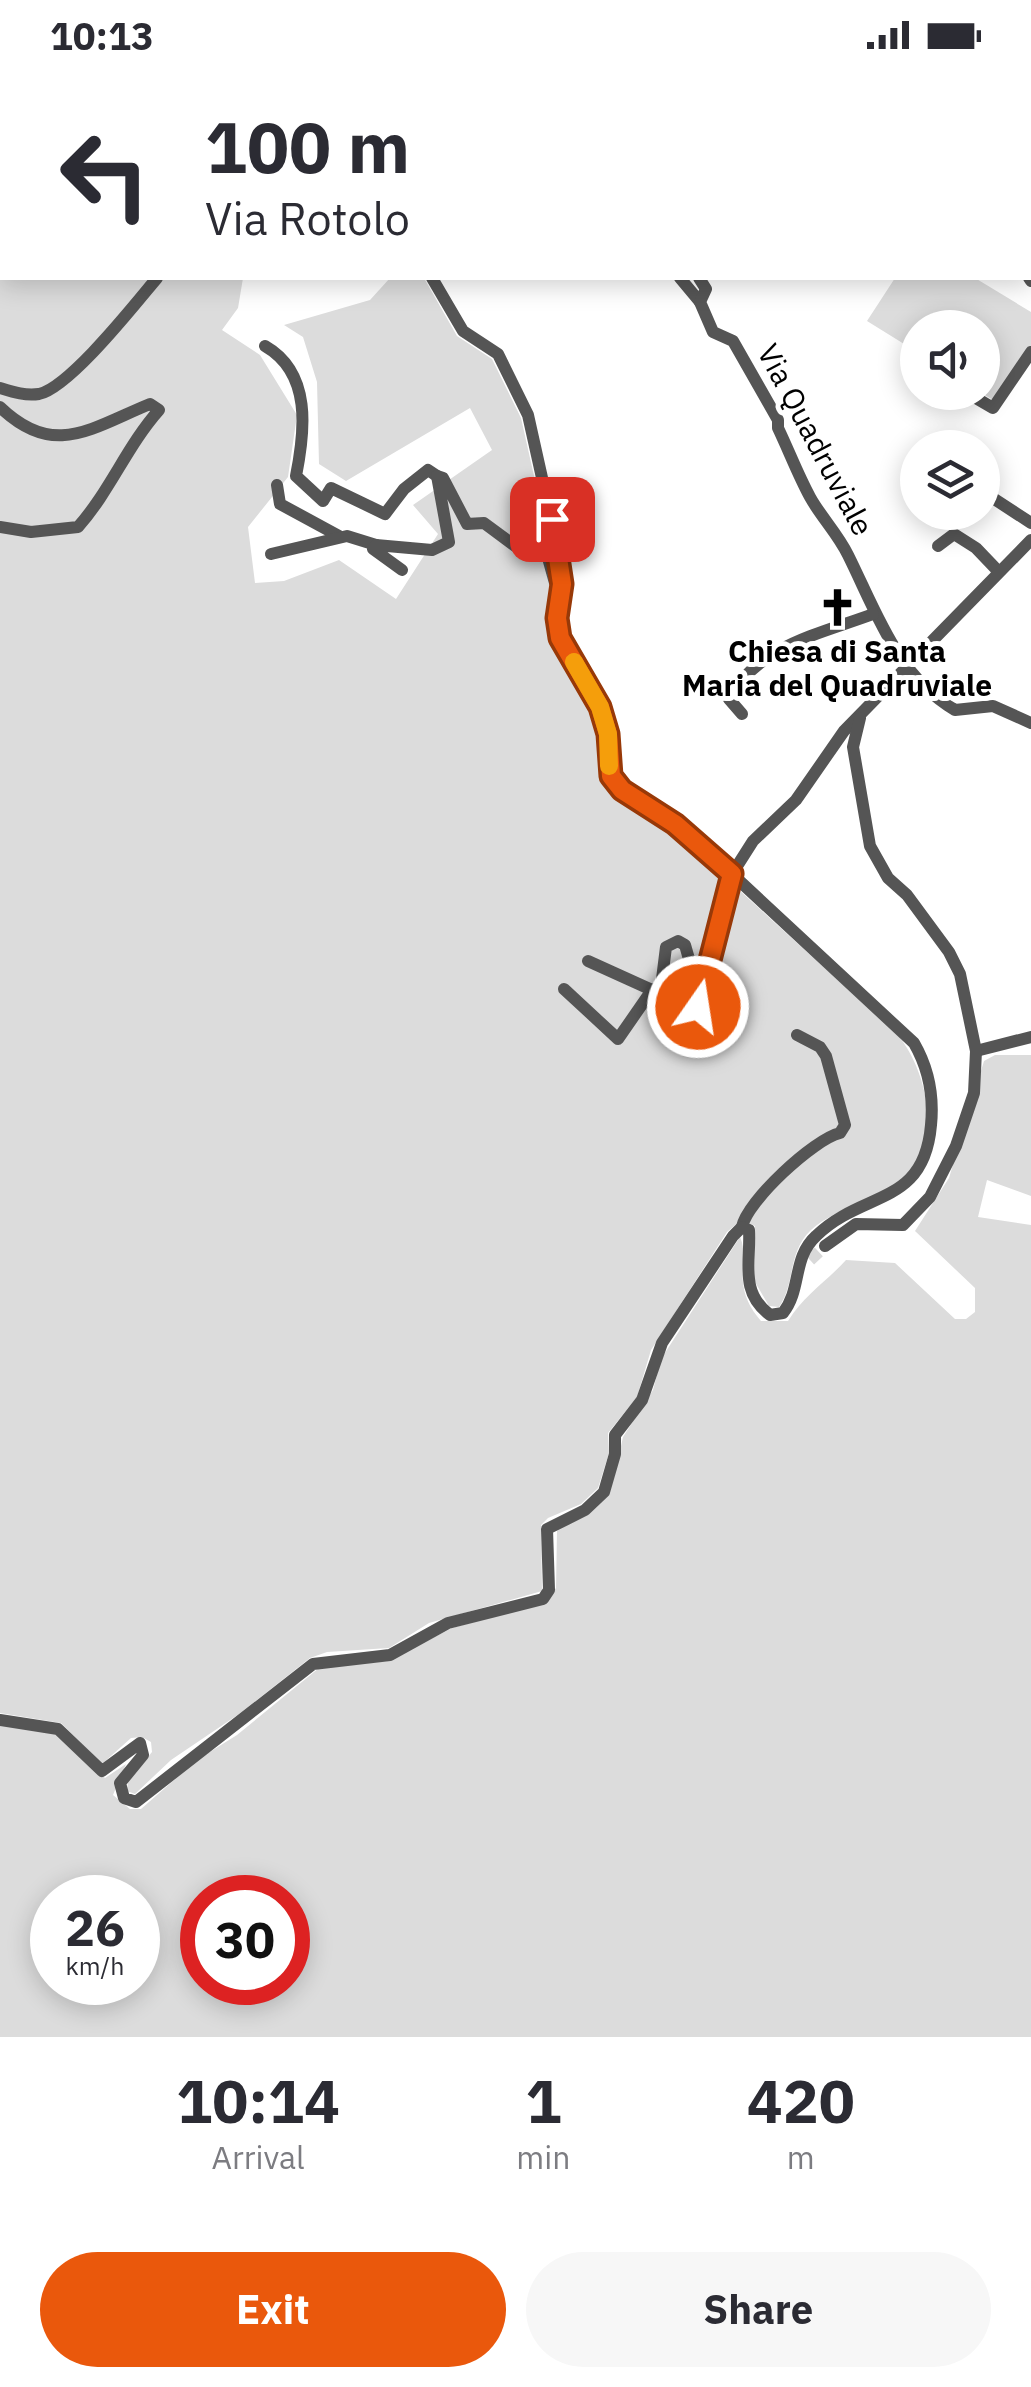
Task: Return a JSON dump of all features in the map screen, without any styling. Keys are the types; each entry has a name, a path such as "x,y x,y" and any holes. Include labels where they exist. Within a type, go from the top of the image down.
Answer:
{"street":[{"path":"0,388 43,394 108,336 155,280"},
{"path":"433,280 462,332 498,354 528,416 557,546 562,584 558,609"},
{"name":"Via Quadruviale","path":"682,280 700,302 713,332 733,341 778,420 778,428 812,501 850,558 872,614 907,665 955,710 993,706 1031,723"},
{"path":"700,280 706,289 700,302"},
{"path":"265,346 288,367 303,406 306,426 296,476 323,502 331,488 385,514 415,478 428,470 443,478 467,524 484,523 515,546 529,544 548,558 560,638 600,707 608,734 611,776 622,790 675,824 732,874 902,1029 922,1057 930,1084 929,1146 919,1172 902,1188 844,1215 817,1234 803,1251 787,1308 776,1315 765,1312 749,1284 746,1258 750,1233 742,1227"},
{"path":"1000,398 1031,352"},
{"path":"0,407 15,422 45,437 67,438 150,404 159,410 128,448 93,510 78,526 43,532 0,527"},
{"path":"278,485 280,504 342,537 376,545 432,550 449,542 436,476"},
{"path":"1000,503 1031,523"},
{"path":"938,546 954,534 976,548 998,571"},
{"path":"271,554 342,537"},
{"path":"588,961 652,990 661,988 668,943 682,942 689,959 685,1005 694,1012 732,874 753,841 796,800 863,711 1031,540"},
{"path":"376,545 373,550 402,570"},
{"path":"742,714 728,700 738,681 763,656 872,614"},
{"path":"825,1246 856,1224 903,1225 930,1197 966,1121 976,1050 960,974 950,952 908,894 888,878 870,846 853,747 863,711"},
{"path":"564,989 618,1039 652,990"},
{"path":"0,1720 58,1729 102,1770 140,1743 144,1755 120,1783 124,1798 136,1802 313,1664 390,1655 448,1623 543,1599 549,1590 547,1528 585,1510 604,1492 615,1454 615,1435 642,1400 657,1353 701,1279 742,1227 754,1202 813,1145 840,1134 845,1125 826,1056 820,1047 797,1035"},
{"path":"976,1050 1031,1038"},
{"path":"796,1272 810,1260"}],"shaded area":[{"path":"0,280 243,280 238,308 222,330 260,355 297,415 288,477 248,527 255,583 284,581 339,560 396,599 438,534 413,505 492,450 470,408 346,481 319,464 317,382 303,337 284,325 370,300 388,280 425,280 457,336 492,359 521,418 550,547 555,584 550,617 553,641 593,710 601,735 604,779 617,796 671,830 897,1034 923,1085 927,1105 925,1144 918,1162 896,1185 811,1230 798,1248 779,1307 769,1306 755,1282 755,1226 741,1220 727,1232 651,1350 637,1397 608,1433 609,1453 598,1488 581,1504 541,1525 542,1591 429,1623 389,1648 327,1652 310,1658 239,1714 171,1760 135,1794 127,1791 128,1781 152,1752 151,1742 142,1737 131,1738 102,1764 61,1723 0,1713"},
{"path":"894,280 978,280 1031,312 1031,346 1000,396 1000,310 900,310 900,341 867,321"},
{"path":"995,1055 1031,1055 1031,1196 987,1180 978,1217 1031,1225 1031,2037 0,2037 0,1725 55,1733 105,1778 126,1764 113,1795 130,1809 141,1809 197,1760 237,1735 319,1668 388,1661 452,1628 544,1603 556,1588 557,1531 614,1478 623,1437 653,1390 661,1359 740,1237 746,1296 761,1321 788,1321 846,1260 895,1263 955,1319 966,1319 975,1312 975,1288 915,1231 949,1178 984,1061"}],"tunnel":[{"path":"810,1260 825,1246"}],"slow traffic":[{"path":"574,662 600,707 608,734 609,766"}],"place":[{"name":"Chiesa di Santa Maria del Quadruviale","path":"837,608"}],"route":[{"path":"552,519 562,584 557,618 560,638 600,707 608,734 611,776 622,790 675,824 732,874 698,1007"}]}
